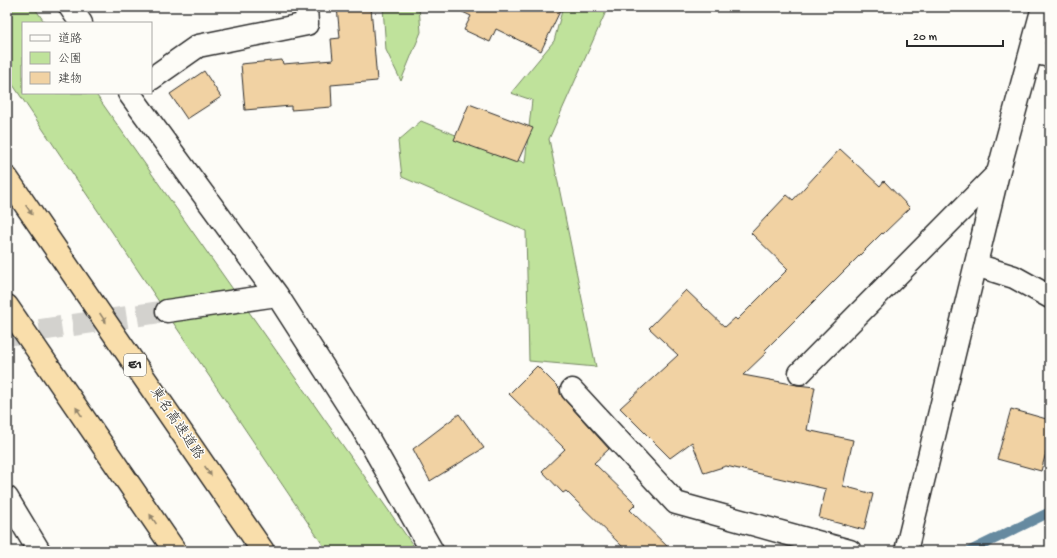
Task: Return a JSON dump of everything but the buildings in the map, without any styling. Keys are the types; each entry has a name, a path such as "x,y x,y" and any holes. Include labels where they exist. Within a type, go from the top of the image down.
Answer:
{"highway":[{"name":"東名高速道路","path":"7,178 263,551"},
{"path":"7,306 175,551"}],"street":[{"path":"70,7 80,22"},
{"path":"152,78 198,46 307,24 306,7"},
{"path":"906,551 998,173 1041,54 1043,7"},
{"path":"131,94 277,295 360,424 432,551"},
{"path":"800,373 998,173"},
{"path":"976,265 1014,277 1050,297"},
{"path":"167,311 277,295"},
{"path":"572,390 676,503 850,551"},
{"path":"7,498 39,551"}],"green space":[{"path":"7,7 34,7 44,22 22,22 22,94 96,94 417,551 327,551 7,76"},
{"path":"383,7 419,7 421,32 401,81 386,50"},
{"path":"563,7 608,7 549,139 596,367 529,361 526,231 402,177 398,141 421,121 525,163 532,100 511,93 554,41"}],"waterway":[{"path":"970,551 1050,512"}],"tunnel":[{"path":"7,335 167,311"}]}
